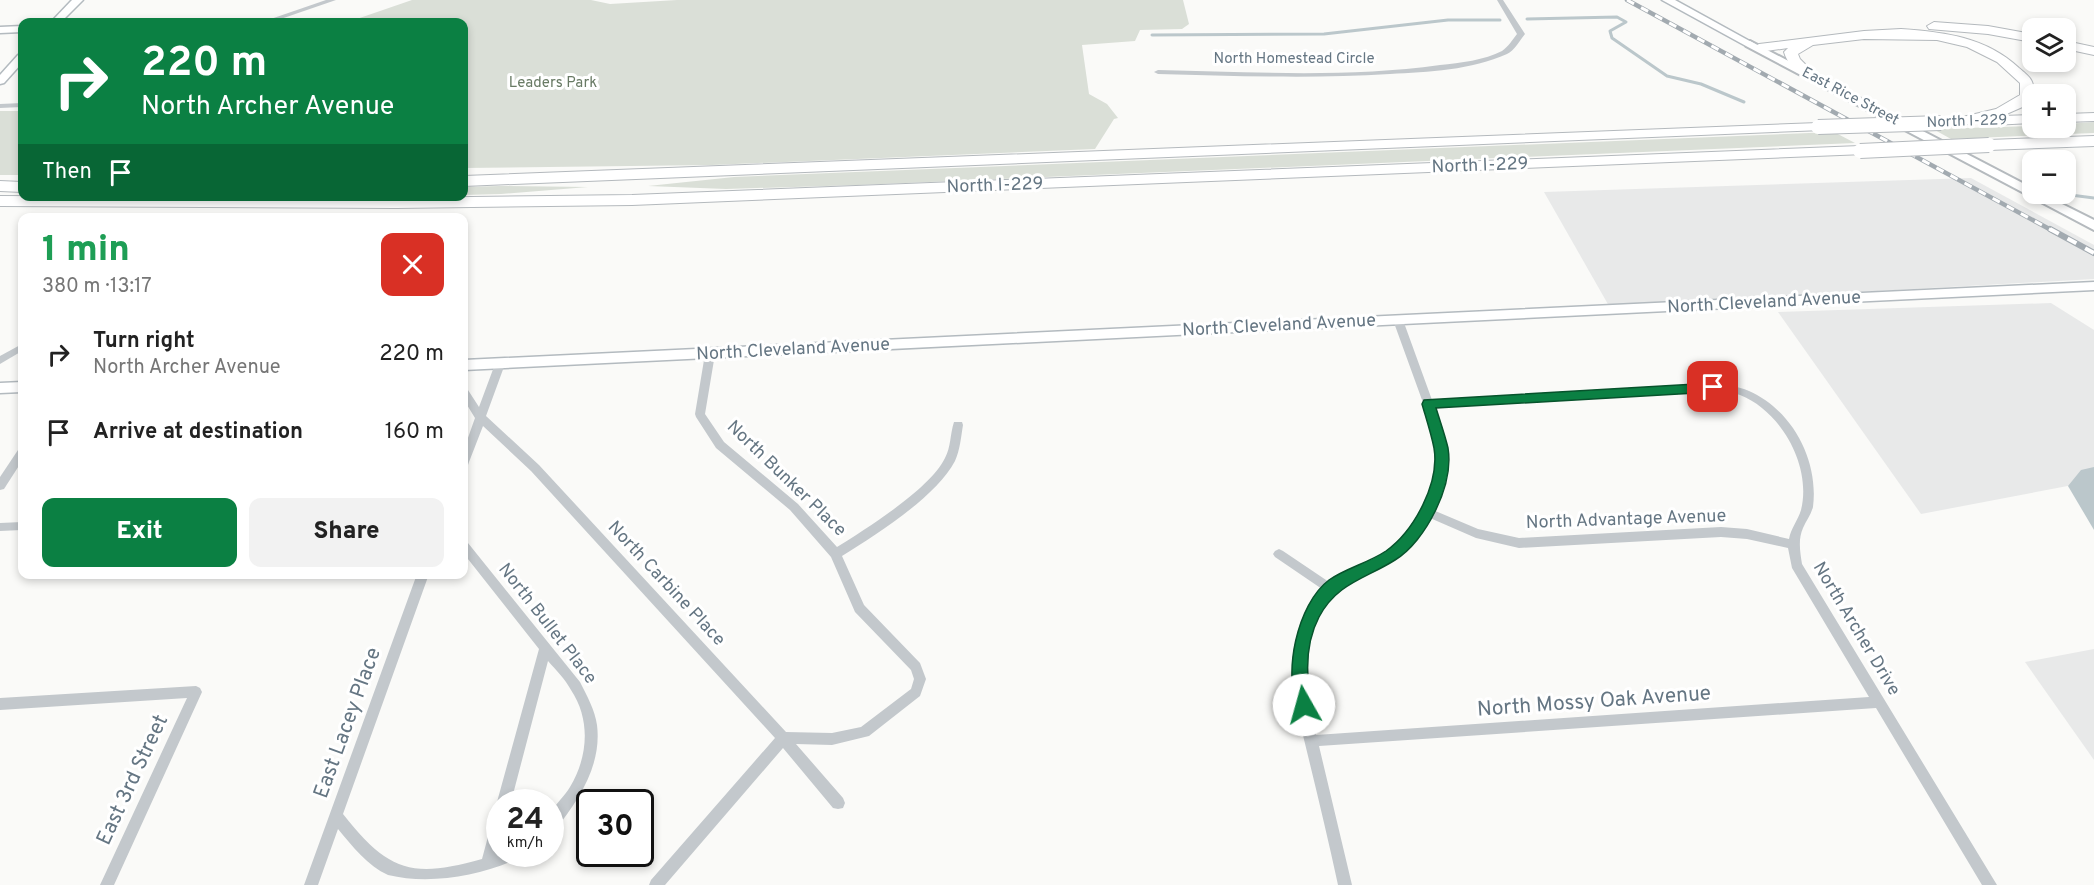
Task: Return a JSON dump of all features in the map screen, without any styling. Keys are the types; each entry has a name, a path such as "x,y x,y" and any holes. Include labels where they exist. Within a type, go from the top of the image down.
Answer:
{"highway":[{"path":"1754,46 1920,26 1988,30 2022,36"},
{"path":"1754,46 1813,42 1886,33 1947,38 2000,58 2027,82 2027,96 2014,107 1948,123"},
{"path":"1808,74 1793,60 1791,52 1813,42"},
{"path":"2076,47 2094,51"},
{"path":"2076,118 2094,117"},
{"name":"North I-229","path":"468,181 2022,119"},
{"name":"North I-229","path":"0,201 374,203 655,199 2094,140"},
{"path":"0,186 18,187"}],"main road":[{"name":"East Rice Street","path":"1754,46 2022,187"},
{"name":"East Rice Street","path":"2053,204 2094,226"}],"street":[{"path":"60,18 78,0"},
{"path":"278,18 333,0"},
{"name":"North Homestead Circle","path":"1158,72 1261,76 1347,75 1432,68 1500,56 1514,49 1521,40 1521,34 1500,0"},
{"name":"East Rice Street","path":"1667,0 1754,46"},
{"path":"0,30 18,29"},
{"path":"0,81 18,61"},
{"path":"0,106 18,105"},
{"name":"North Cleveland Avenue","path":"468,365 2094,286"},
{"path":"1345,885 1301,688 1301,644 1313,613 1331,589 1392,555 1414,534 1437,489 1442,450 1429,404 1398,320"},
{"path":"0,361 18,350"},
{"name":"North Bunker Place","path":"710,354 700,414 720,445 794,507 836,554 859,608 916,667 920,679 916,692 893,712 864,732 832,740 783,738"},
{"path":"468,451 500,364"},
{"path":"0,388 18,387"},
{"path":"1429,404 1713,387 1744,392 1767,405 1785,426 1804,455 1809,475 1807,511 1797,528 1793,545"},
{"name":"North Carbine Place","path":"468,399 480,417 535,468 783,738 838,803"},
{"path":"836,554 888,519 936,478 953,454 958,425"},
{"path":"0,486 18,459"},
{"name":"North Advantage Avenue","path":"1427,512 1476,533 1519,543 1721,531 1747,534 1793,545"},
{"path":"0,527 18,526"},
{"name":"North Archer Drive","path":"1793,545 1796,565 1990,885"},
{"name":"North Bullet Place","path":"468,551 576,686 586,703 592,736 591,754 584,776 564,807"},
{"path":"1279,554 1331,589"},
{"name":"East Lacey Place","path":"311,885 421,579"},
{"path":"508,789 545,650"},
{"name":"East 3rd Street","path":"0,704 196,693 107,885"},
{"name":"North Mossy Oak Avenue","path":"1311,741 1878,702"},
{"path":"656,885 783,738"},
{"path":"336,815 354,838 393,871 425,876 447,875 486,865"}],"shaded area":[{"path":"1971,178 2094,245 2094,279 1609,306 1544,192"},
{"path":"2051,303 2094,330 2094,481 1921,514 1778,312"},
{"path":"2094,467 2094,530 2068,486 2081,470"},
{"path":"2094,649 2094,760 2025,662"}],"green space":[{"name":"Leaders Park","path":"412,0 591,0 610,4 677,0 1183,0 1189,24 1182,29 1140,30 1135,41 1082,45 1089,94 1107,104 1118,118 1114,119 1095,149 712,165 468,168 468,18 360,18"},
{"path":"0,111 18,111 18,175 0,175"},
{"path":"2094,122 2094,133 2076,134 2076,123"},
{"path":"2022,126 2022,136 1951,139 1933,129"},
{"path":"1834,132 1855,143 858,185 726,189 648,186 734,177"},
{"path":"499,186 588,187 468,195 468,187"}],"waterway":[{"path":"1527,19 1617,17 1626,22 1610,31 1612,38 1667,76 1701,84 1744,102"},
{"path":"1152,35 1324,34 1448,20 1500,20"},
{"path":"2076,196 2094,198"}],"railway":[{"path":"1627,0 2053,231"},
{"path":"2050,229 2094,253"}],"route":[{"path":"1304,705 1301,688 1301,644 1313,613 1333,585 1392,555 1414,534 1437,489 1442,450 1429,404 1713,387"}]}
